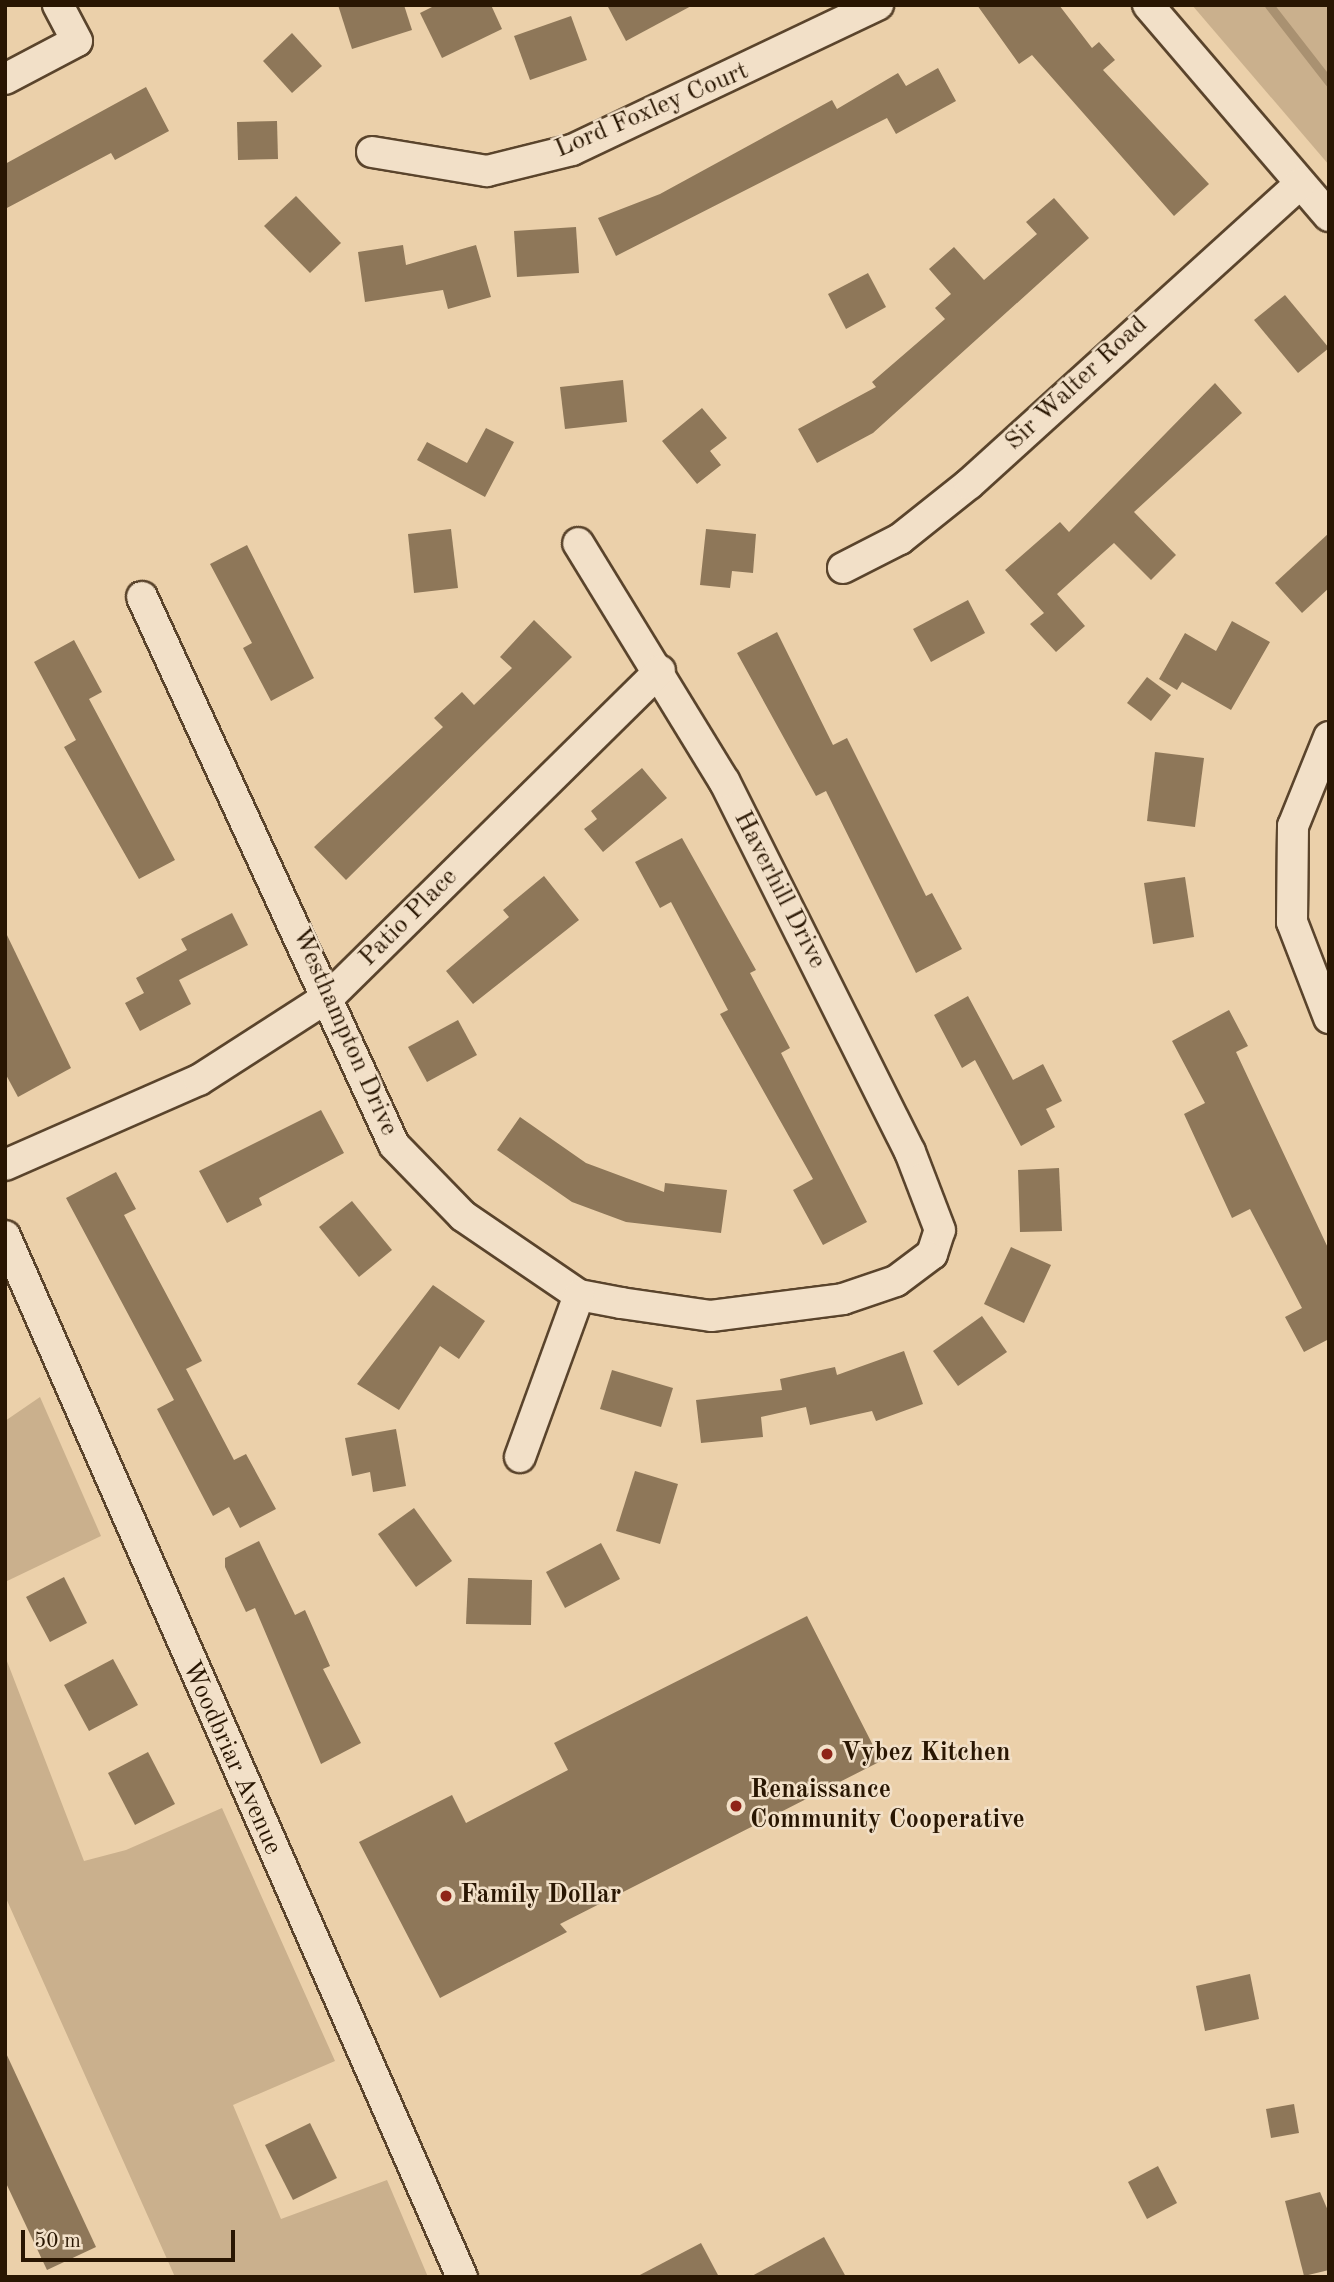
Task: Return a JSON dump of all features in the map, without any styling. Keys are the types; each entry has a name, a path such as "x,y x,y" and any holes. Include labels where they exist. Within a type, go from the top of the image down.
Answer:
{"street":[{"path":"5,79 76,41 58,5"},
{"name":"Lord Foxley Court","path":"372,152 487,171 572,150 878,5"},
{"path":"1148,5 1329,216"},
{"name":"Sir Walter Road","path":"843,568 900,539 969,484 1300,184"},
{"name":"Haverhill Drive","path":"578,543 660,671 724,781 910,1152 940,1230 932,1254"},
{"name":"Westhampton Drive","path":"142,597 331,995 394,1145 463,1216 579,1295 711,1316 783,1309 896,1281 932,1254"},
{"name":"Patio Place","path":"5,1165 199,1080 331,995 660,671"},
{"path":"1329,737 1293,827 1292,922 1329,1018"},
{"name":"Woodbriar Avenue","path":"5,1236 463,2277"},
{"path":"520,1457 579,1295"}],"shaded area":[{"path":"1192,5 1329,5 1329,165"},
{"path":"40,1397 101,1536 5,1582 5,1421"},
{"path":"5,1656 84,1861 126,1850 222,1808 335,2061 233,2105 281,2219 387,2180 428,2277 175,2277 5,1896"}],"building":[{"path":"338,5 404,5 412,30 352,49"},
{"path":"436,5 491,5 502,29 442,58 420,13"},
{"path":"607,5 693,5 626,41"},
{"path":"977,5 1059,5 1092,48 1099,42 1115,60 1103,70 1209,184 1174,216 1032,55 1019,64"},
{"path":"571,16 587,60 530,80 514,36"},
{"path":"292,33 322,66 292,93 263,61"},
{"path":"938,68 956,101 896,134 887,118 616,256 598,218 660,194 832,100 837,109 898,73 906,86"},
{"path":"146,87 169,131 115,160 111,153 5,209 5,164"},
{"path":"277,121 278,159 238,160 237,122"},
{"path":"296,196 341,243 310,273 264,226"},
{"path":"1054,198 1089,238 873,433 817,463 798,429 876,387 872,382 945,319 935,308 951,294 929,269 954,247 984,280 1037,234 1026,222"},
{"path":"576,227 579,273 517,277 514,231"},
{"path":"403,245 406,265 476,245 491,297 448,309 443,290 365,302 358,252"},
{"path":"868,273 886,307 846,329 828,294"},
{"path":"1285,295 1329,348 1298,373 1254,320"},
{"path":"623,380 627,422 565,429 560,387"},
{"path":"1215,383 1242,413 1134,512 1176,555 1151,580 1114,543 1057,594 1085,626 1056,652 1030,624 1044,613 1005,570 1060,522 1069,532"},
{"path":"702,408 727,438 710,451 721,465 697,484 662,441"},
{"path":"486,428 514,442 485,497 417,460 427,442 467,463"},
{"path":"451,529 458,588 414,593 408,534"},
{"path":"706,529 756,534 753,573 732,571 730,588 700,585"},
{"path":"1329,533 1329,588 1302,613 1275,583"},
{"path":"247,545 314,678 271,701 243,648 252,643 210,564"},
{"path":"968,600 985,633 931,662 913,629"},
{"path":"534,620 572,657 346,880 314,847 443,727 434,718 462,692 474,705 512,668 500,657"},
{"path":"1232,621 1270,642 1231,710 1182,682 1177,690 1159,679 1185,633 1216,651"},
{"path":"777,632 833,745 847,738 926,896 932,893 962,949 916,973 826,791 816,796 737,653"},
{"path":"74,640 102,692 89,699 175,860 139,879 64,747 76,740 34,662"},
{"path":"1147,677 1171,695 1151,721 1127,703"},
{"path":"1155,752 1204,758 1195,827 1147,821"},
{"path":"642,768 667,798 603,852 584,829 597,819 591,811"},
{"path":"682,838 756,970 750,973 790,1048 781,1053 867,1222 823,1245 793,1190 813,1179 720,1014 728,1010 671,902 660,908 635,862"},
{"path":"544,876 579,920 473,1004 446,971 509,917 503,910"},
{"path":"1185,877 1194,937 1153,944 1144,883"},
{"path":"232,913 248,945 179,980 191,1004 140,1031 125,1003 144,993 136,978 187,950 181,939"},
{"path":"5,931 71,1068 18,1097 5,1073"},
{"path":"968,996 1013,1080 1043,1064 1062,1101 1046,1109 1055,1127 1021,1146 975,1060 962,1068 934,1015"},
{"path":"1229,1010 1248,1046 1236,1052 1329,1250 1329,1339 1304,1352 1285,1317 1302,1308 1250,1209 1232,1218 1184,1114 1205,1103 1172,1041"},
{"path":"458,1020 477,1055 427,1082 408,1047"},
{"path":"321,1110 344,1153 259,1198 262,1205 227,1223 199,1171"},
{"path":"520,1117 586,1163 664,1192 665,1183 727,1190 721,1233 626,1222 572,1202 497,1150"},
{"path":"1059,1168 1062,1231 1020,1232 1018,1170"},
{"path":"116,1172 136,1209 124,1215 202,1361 186,1369 234,1460 246,1454 276,1509 240,1528 229,1507 213,1516 157,1409 174,1400 66,1198"},
{"path":"352,1201 392,1250 359,1277 319,1227"},
{"path":"1011,1247 1051,1265 1024,1323 984,1304"},
{"path":"433,1285 485,1321 459,1359 440,1346 399,1410 357,1384"},
{"path":"982,1316 1007,1352 958,1386 933,1351"},
{"path":"904,1351 923,1404 876,1421 872,1411 810,1425 806,1407 761,1417 763,1437 701,1443 696,1400 782,1390 780,1379 835,1367 837,1375"},
{"path":"612,1370 673,1388 661,1427 600,1409"},
{"path":"396,1429 406,1486 373,1492 370,1472 352,1476 345,1438"},
{"path":"635,1471 678,1484 660,1544 616,1531"},
{"path":"414,1508 452,1561 416,1587 378,1534"},
{"path":"259,1541 295,1615 305,1610 330,1666 323,1669 361,1743 321,1764 255,1608 246,1612 225,1567 225,1558"},
{"path":"601,1543 620,1579 565,1608 546,1572"},
{"path":"64,1577 87,1623 50,1642 26,1597"},
{"path":"468,1578 532,1580 531,1625 466,1624"},
{"path":"807,1616 881,1761 560,1924 567,1932 440,1998 359,1842 452,1795 466,1823 568,1770 554,1743"},
{"path":"113,1659 138,1705 89,1731 64,1685"},
{"path":"148,1752 175,1804 135,1825 108,1773"},
{"path":"1250,1974 1259,2019 1205,2031 1196,1986"},
{"path":"5,2051 96,2247 47,2270 5,2181"},
{"path":"1294,2104 1299,2133 1271,2138 1266,2109"},
{"path":"310,2123 337,2178 293,2200 265,2145"},
{"path":"1158,2166 1177,2203 1147,2219 1128,2182"},
{"path":"1320,2192 1329,2213 1329,2270 1304,2276 1285,2201"},
{"path":"824,2237 846,2277 750,2277"},
{"path":"701,2243 719,2277 636,2277"}],"waterway":[{"path":"1269,5 1329,82"}],"place":[{"name":"Vybez Kitchen","path":"827,1754"},
{"name":"Renaissance Community Cooperative","path":"736,1806"},
{"name":"Family Dollar","path":"446,1896"}]}
